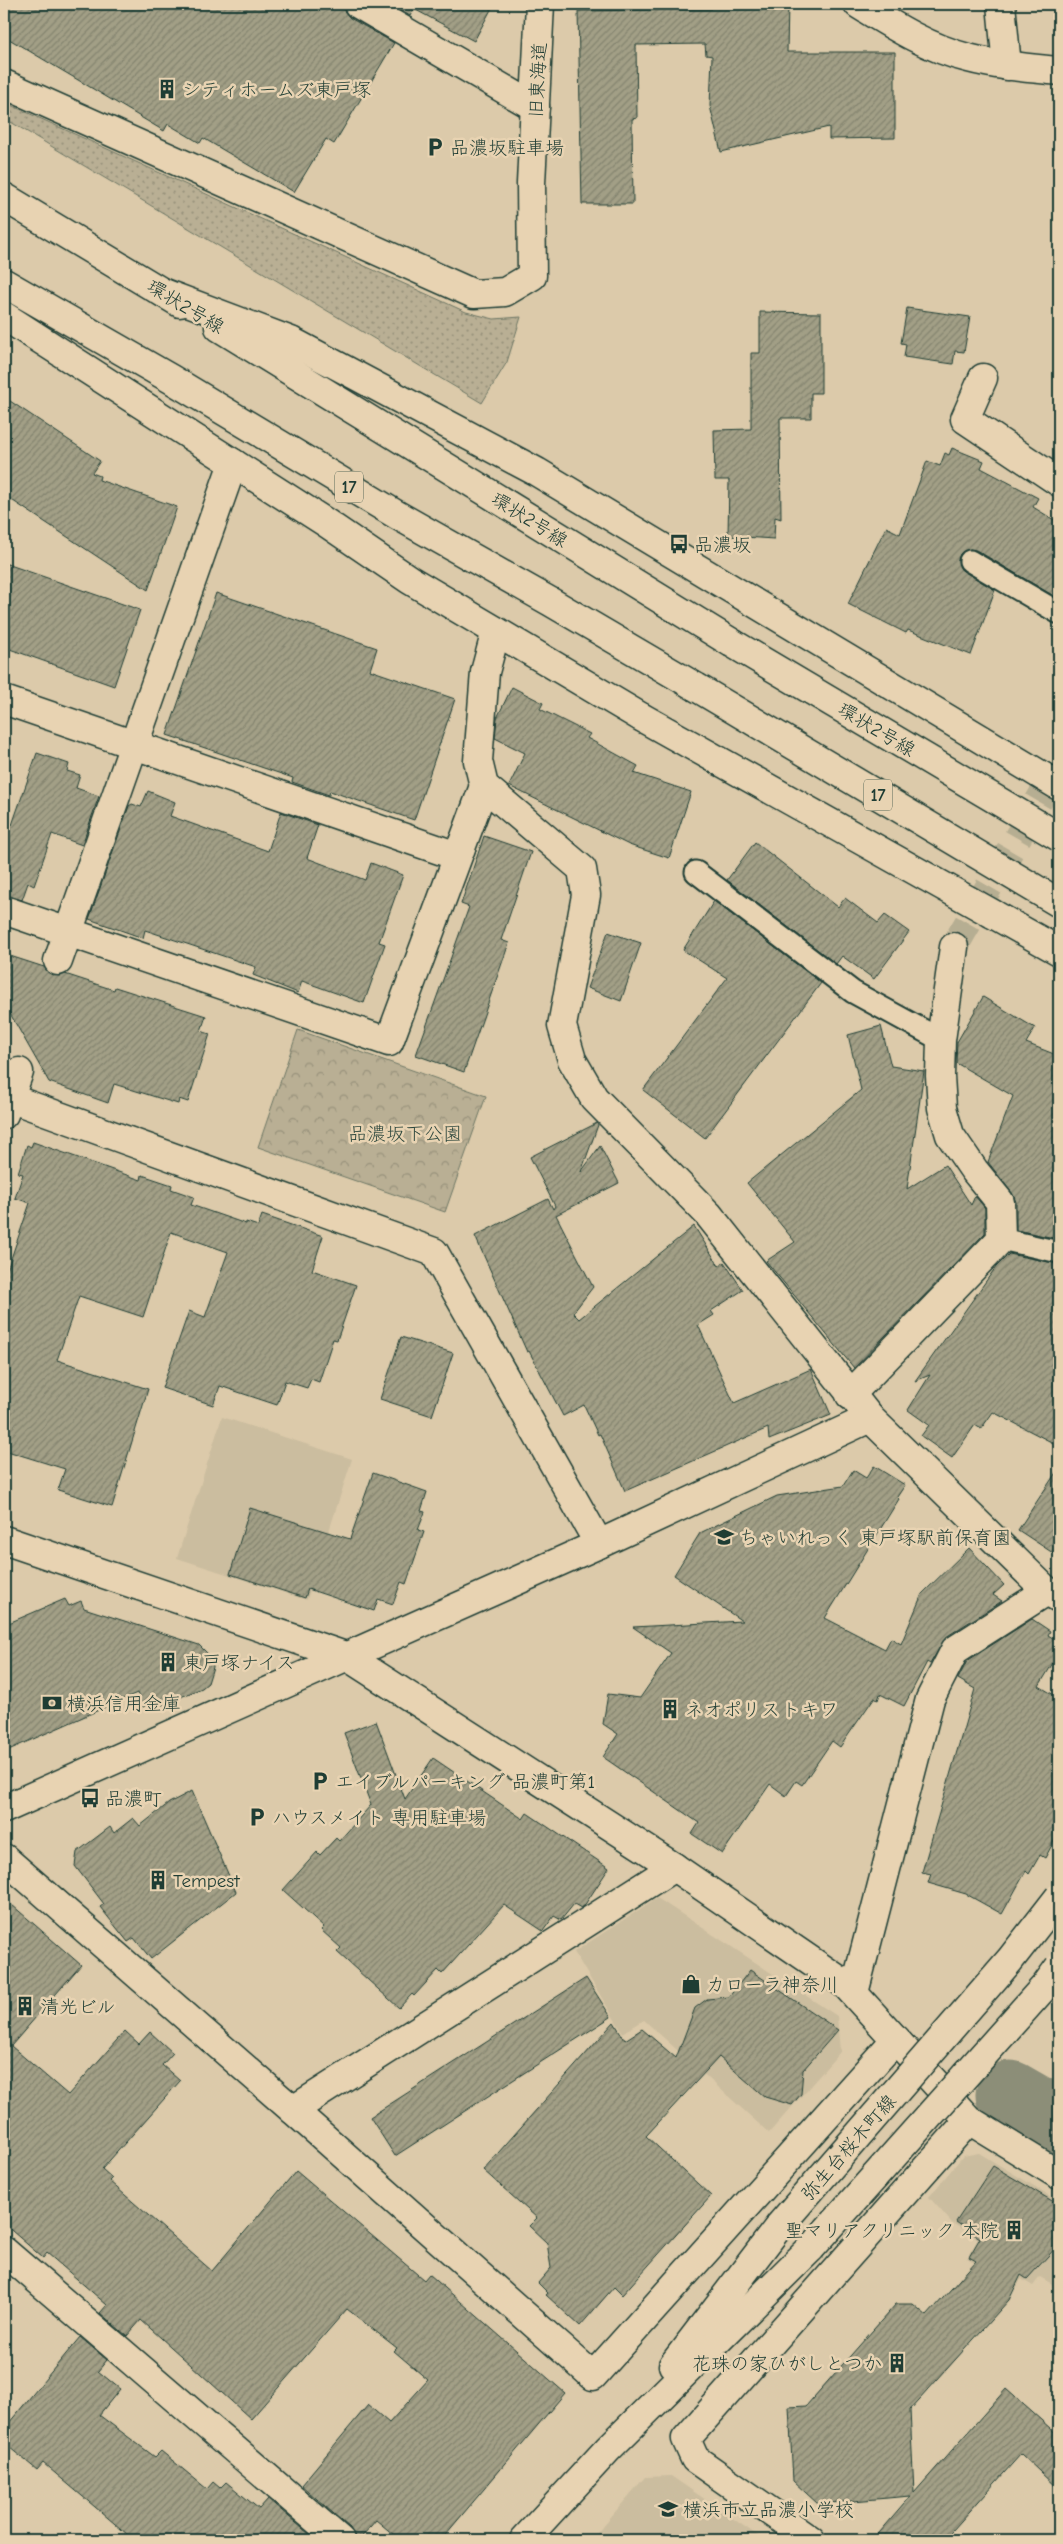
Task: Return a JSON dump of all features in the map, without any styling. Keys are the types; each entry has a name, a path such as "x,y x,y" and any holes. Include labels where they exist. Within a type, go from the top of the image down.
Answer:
{"street":[{"path":"358,4 535,108"},
{"name":"旧東海道","path":"4,84 474,294 505,292 532,276 532,183 540,4"},
{"path":"858,4 902,31 967,58 1007,66 1059,70"},
{"path":"1002,4 1007,66"},
{"name":"環状2号線","path":"4,197 164,293 732,643 1059,837"},
{"name":"17","path":"4,283 171,379 397,515 696,687 1059,903"},
{"path":"164,293 291,341 538,472 1059,786"},
{"path":"4,316 233,463 410,580 641,717 1059,951"},
{"path":"983,378 965,420 1059,482"},
{"path":"58,961 233,463"},
{"path":"4,910 389,1042 484,786 478,761 485,672 496,631"},
{"path":"4,700 457,856"},
{"path":"484,786 582,869 586,895 562,1026 572,1060 594,1098 708,1214 812,1348 870,1418 1053,1594 955,1650 930,1699 854,1993"},
{"path":"850,1395 1001,1239 1000,1202 974,1170 950,1135 942,1108 940,1076 941,1040 954,947"},
{"path":"19,1072 6,1103 434,1252 599,1544"},
{"path":"4,1809 599,1544 870,1418"},
{"path":"4,1540 348,1657 674,1867 845,1984 969,2120 1059,2175"},
{"path":"4,1858 293,2110 593,2376 896,2039"},
{"path":"293,2110 674,1867"},
{"name":"弥生台桜木町線","path":"608,2449 780,2225 1010,1960 1059,1897"},
{"path":"941,2089 1059,1953"},
{"name":"弥生台桜木町線","path":"524,2540 608,2449 811,2248 1046,1986 1059,1967"},
{"path":"811,2540 695,2459 686,2439 969,2120"},
{"path":"4,2251 340,2540"}],"lane":[{"path":"970,561 1059,613"},
{"path":"696,872 854,992 941,1040"},
{"path":"1001,1239 1059,1252"}],"shaded area":[{"path":"222,1417 352,1459 307,1600 177,1558"},
{"name":"カローラ神奈川","path":"657,1898 837,2016 840,2052 769,2133 644,2020 623,2033 574,1952"},
{"name":"聖マリアクリニック 本院","path":"979,2153 1059,2201 1059,2288 1040,2277 1033,2286 1021,2279 1017,2288 967,2258 978,2239 952,2223 929,2197 963,2156"},
{"name":"横浜市立品濃小学校","path":"671,2476 764,2540 591,2540 645,2477"}],"green space":[{"path":"4,102 466,312 494,319 521,317 507,362 482,403 4,118"},
{"name":"品濃坂下公園","path":"298,1030 486,1096 445,1212 258,1147"}],"building":[{"name":"シティホームズ東戸塚","path":"4,4 342,4 344,11 350,18 394,43 334,144 326,139 294,192 203,138 200,143 168,124 164,131 4,36"},
{"path":"389,4 494,4 474,41 414,9 410,16"},
{"path":"712,4 788,4 787,52 895,52 895,138 829,139 829,127 721,152 710,106 712,56 706,55 705,44 636,45 637,118 632,119 633,204 582,204 578,11 712,9"},
{"path":"907,308 970,317 964,352 955,351 953,364 904,357 906,344 901,343"},
{"path":"760,312 821,313 821,393 811,393 811,418 780,418 781,519 775,517 774,539 728,536 729,480 715,480 714,430 751,429 751,353 760,353"},
{"path":"4,397 100,461 92,473 100,476 99,480 177,507 148,590 4,495"},
{"path":"952,448 984,461 981,468 1038,498 1033,507 1059,523 1059,599 976,550 970,549 960,554 958,561 963,571 995,590 971,655 908,630 906,633 848,604 886,527 900,534 927,461 940,466 945,453 949,455"},
{"path":"4,563 140,610 114,686 4,647"},
{"path":"216,593 377,648 370,670 455,699 414,820 330,791 329,795 292,782 293,778 167,735"},
{"path":"512,687 543,703 540,709 590,734 587,738 638,766 634,773 691,792 669,858 629,845 509,786 525,753 495,738 497,718"},
{"path":"37,753 69,764 67,771 80,775 76,788 99,796 82,845 52,834 34,886 28,883 22,900 4,895 4,822 12,825"},
{"path":"148,791 175,802 170,816 268,851 281,812 318,825 307,858 365,880 371,863 403,875 379,942 385,944 364,1003 302,981 298,993 253,975 256,967 145,930 143,938 89,919 129,806 132,804 141,807"},
{"path":"484,836 531,852 501,940 509,943 464,1072 416,1055 469,907 461,904"},
{"path":"755,842 838,907 845,898 878,923 885,915 909,932 874,979 842,956 836,964 727,880"},
{"path":"714,901 821,983 705,1138 643,1090 727,978 683,950"},
{"path":"608,932 641,943 621,1001 587,988"},
{"path":"4,954 44,967 53,976 65,974 114,990 115,987 206,1016 201,1031 210,1034 188,1102 179,1099 178,1104 114,1084 108,1103 49,1082 4,1003"},
{"path":"983,997 1035,1028 1026,1043 1059,1056 1059,1239 1016,1230 1016,1202 1012,1193 988,1162 1013,1096 956,1063 957,1042"},
{"path":"881,1026 891,1066 924,1071 907,1189 945,1165 971,1205 975,1196 985,1208 985,1233 854,1368 766,1261 795,1242 747,1183 861,1090 848,1035"},
{"path":"597,1123 598,1125 581,1172 600,1146 619,1183 556,1215 593,1287 573,1313 579,1319 694,1226 719,1266 724,1262 743,1290 711,1311 714,1315 698,1325 734,1403 811,1369 831,1415 769,1440 768,1428 625,1491 600,1434 598,1435 584,1405 563,1416 529,1351 527,1352 475,1236 548,1199 553,1209 555,1206 530,1157"},
{"path":"33,1142 141,1180 142,1175 172,1185 171,1189 194,1197 191,1205 246,1224 246,1222 258,1226 262,1215 323,1236 312,1270 356,1285 337,1340 333,1339 319,1382 311,1379 307,1388 285,1381 277,1405 220,1386 213,1405 162,1388 189,1311 205,1317 228,1252 171,1232 143,1317 79,1296 57,1360 148,1389 112,1507 58,1490 65,1469 4,1450 4,1279 30,1203 15,1198 23,1174 18,1173 27,1145 31,1147"},
{"path":"1009,1254 1059,1264 1059,1446 993,1412 981,1429 975,1425 952,1458 921,1436 929,1425 908,1410 930,1375 915,1381 996,1267"},
{"path":"401,1337 453,1353 432,1416 380,1399"},
{"path":"874,1466 905,1485 897,1497 899,1499 825,1618 885,1649 891,1638 901,1644 922,1594 969,1548 1004,1585 993,1595 1002,1601 946,1637 930,1664 927,1662 904,1706 880,1694 878,1700 874,1698 840,1747 832,1741 802,1785 796,1781 786,1796 770,1784 722,1854 692,1834 699,1823 603,1757 618,1734 603,1724 608,1694 640,1698 671,1653 633,1627 742,1621 674,1575 700,1533 777,1496 843,1486 853,1470 866,1478"},
{"path":"1059,1468 1059,1557 1018,1530"},
{"path":"373,1473 427,1492 421,1511 425,1512 418,1530 424,1532 406,1584 401,1582 393,1604 378,1599 374,1611 308,1589 305,1598 230,1574 250,1508 350,1539"},
{"path":"65,1599 69,1606 81,1601 84,1608 199,1645 212,1658 213,1667 208,1683 202,1688 150,1710 148,1705 143,1707 137,1693 4,1752 4,1625"},
{"path":"1032,1619 1050,1631 1048,1635 1059,1642 1059,1653 1039,1686 1059,1698 1059,1832 1045,1858 1040,1855 1029,1874 1026,1871 1002,1914 966,1894 928,1883 931,1874 922,1872 975,1689 958,1679 967,1661"},
{"path":"376,1721 405,1799 433,1758 523,1819 527,1813 609,1868 584,1906 581,1908 574,1904 561,1920 554,1916 543,1931 504,1905 442,1974 438,1970 414,1996 412,1994 399,2008 337,1952 341,1948 321,1930 324,1927 283,1890 317,1852 320,1855 336,1838 339,1841 371,1805 344,1733"},
{"name":"Tempest","path":"192,1791 236,1892 151,1959 134,1938 128,1942 100,1907 104,1904 75,1866 77,1852 110,1827 114,1833 133,1818 140,1826 169,1803"},
{"path":"4,1898 81,1965 11,2046 68,2095 125,2031 139,2044 150,2032 173,2053 162,2065 180,2081 102,2169 112,2178 109,2181 212,2271 296,2171 424,2280 429,2274 565,2393 441,2540 400,2540 376,2520 359,2540 355,2540 350,2528 301,2485 368,2405 389,2423 428,2380 394,2351 397,2348 347,2309 251,2419 141,2320 127,2336 100,2313 107,2305 47,2253 43,2258 4,2224"},
{"path":"750,1970 838,2030 803,2070 801,2094 792,2105 765,2097 719,2057 646,2136 711,2196 622,2295 614,2287 580,2326 546,2295 548,2293 538,2283 551,2268 547,2243 529,2226 537,2218 483,2170 614,2022 625,2040 642,2029 676,2058 695,2008 707,1999 729,1997"},
{"path":"586,1978 611,2017 395,2156 370,2117"},
{"path":"993,2166 1059,2205 1059,2244 1027,2279 1021,2275 1009,2300 910,2410 914,2493 1006,2389 1059,2436 1059,2490 1021,2454 944,2540 873,2540 911,2496 818,2504 793,2481 789,2407 806,2406 896,2304 913,2304 927,2316 976,2261 969,2257 980,2238 956,2222"},
{"path":"80,2337 107,2360 98,2371 120,2389 99,2415 155,2457 161,2451 207,2489 213,2482 220,2488 226,2482 259,2509 268,2499 316,2540 134,2540 43,2463 37,2470 4,2443 4,2429"}],"waterway":[{"path":"1010,2095 1059,2123"}],"tunnel":[{"path":"954,947 1059,766"}],"place":[{"name":"シティホームズ東戸塚","path":"167,89"},
{"name":"品濃坂駐車場","path":"435,147"},
{"name":"品濃坂","path":"679,544"},
{"name":"ちゃいれっく 東戸塚駅前保育園","path":"724,1537"},
{"name":"東戸塚ナイス","path":"168,1662"},
{"name":"横浜信用金庫","path":"52,1703"},
{"name":"ネオポリストキワ","path":"670,1709"},
{"name":"エイブルパーキング 品濃町第1","path":"320,1781"},
{"name":"品濃町","path":"90,1798"},
{"name":"ハウスメイト 専用駐車場","path":"257,1817"},
{"name":"Tempest","path":"158,1880"},
{"name":"カローラ神奈川","path":"691,1984"},
{"name":"清光ビル","path":"25,2006"},
{"name":"聖マリアクリニック 本院","path":"1014,2230"},
{"name":"花珠の家ひがしとつか","path":"897,2363"},
{"name":"横浜市立品濃小学校","path":"668,2509"}]}
